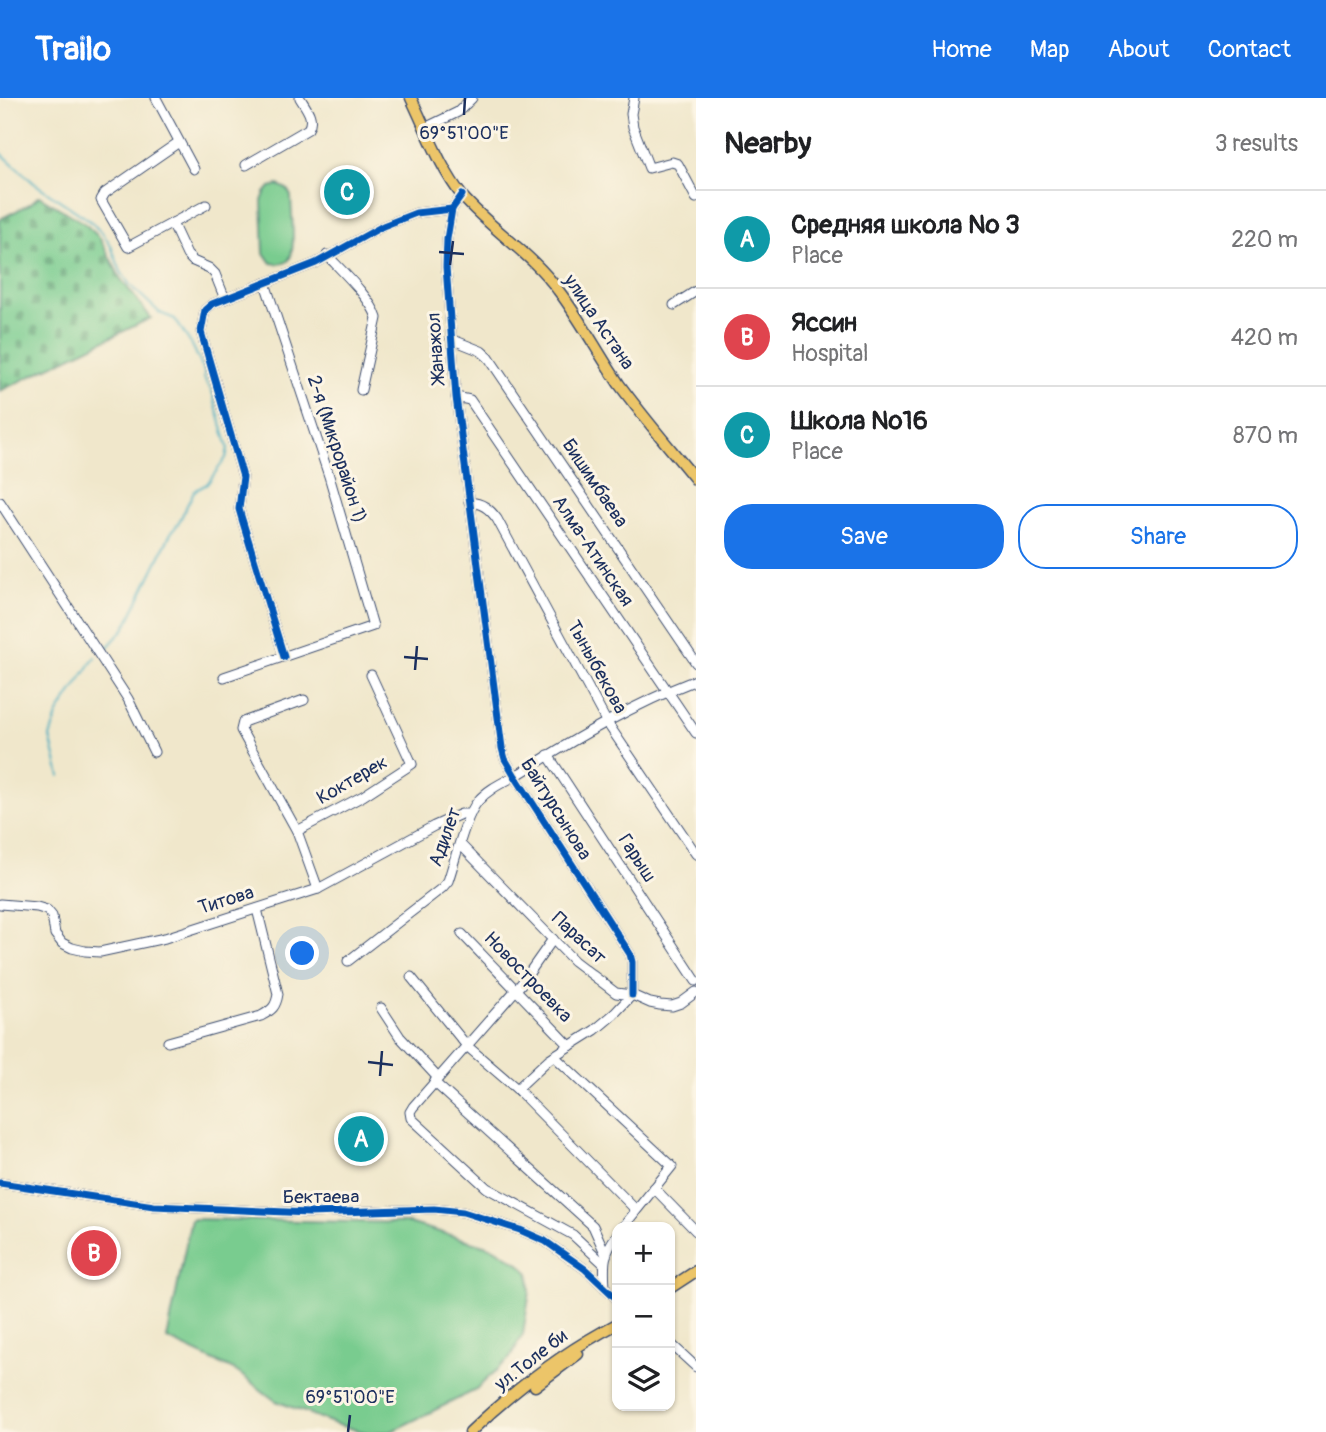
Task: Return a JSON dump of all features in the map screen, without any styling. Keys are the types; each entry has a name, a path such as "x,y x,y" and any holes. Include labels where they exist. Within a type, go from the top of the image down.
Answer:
{"main road":[{"name":"улица Астана","path":"413,98 462,195"},
{"name":"улица Астана","path":"413,98 447,174 462,195 547,275 622,387 696,480"},
{"path":"675,1286 696,1271"},
{"name":"ул.Толе би","path":"470,1432 555,1360 612,1327"},
{"name":"ул.Толе би","path":"479,1432 559,1366 612,1335"}],"street":[{"path":"156,98 194,169"},
{"path":"246,165 309,129 311,117 300,98"},
{"path":"429,126 458,112 472,98"},
{"path":"634,98 631,114 633,127 649,168 672,162 678,164 696,198"},
{"path":"180,142 106,193 101,201 128,247 206,205"},
{"name":"Жанажол","path":"462,195 452,209 446,267 456,397 469,502"},
{"path":"224,677 284,657 239,509 243,477 201,332 205,310 212,304 316,263 383,226 416,213 452,209"},
{"path":"172,223 187,255 215,274 226,299"},
{"path":"327,255 368,300 377,318 361,390"},
{"name":"2-я (Микрорайон 1)","path":"265,283 329,477 373,626 284,657"},
{"path":"674,305 696,291"},
{"name":"Бишимбаева","path":"451,339 481,351 489,358 696,663"},
{"name":"Алма-Атинская","path":"456,397 470,400 696,733"},
{"path":"0,502 128,699 154,752"},
{"name":"Тыныбекова","path":"469,502 489,509 497,519 606,721 696,854"},
{"name":"Байтурсынова","path":"469,502 505,759 630,954 632,995"},
{"name":"Коктерек","path":"297,831 363,796 412,764 371,675"},
{"name":"Адилет","path":"348,961 448,881 470,814 477,802 487,793 606,721 696,680"},
{"path":"304,700 243,722 241,730 297,831 318,889"},
{"name":"Гарыш","path":"548,755 696,981"},
{"name":"Титова","path":"0,904 47,910 52,916 55,934 62,943 89,953 100,952 165,938 318,889 434,827 461,814 470,814"},
{"name":"Парасат","path":"460,844 573,961 616,993 672,1006 696,992"},
{"path":"168,1042 261,1016 272,1010 278,994 257,909"},
{"name":"Новостроевка","path":"462,934 569,1045"},
{"path":"553,939 516,991 413,1107 411,1118 487,1188 573,1235 605,1259"},
{"path":"411,977 467,1046 517,1089 636,1210"},
{"path":"517,1089 554,1056 595,1030 632,995"},
{"path":"381,1008 400,1037 436,1080 593,1226 605,1259 605,1288"},
{"path":"554,1056 672,1166 627,1222"},
{"name":"Бектаева","path":"0,1183 154,1206 309,1213 434,1209 463,1212 545,1241 585,1269 612,1294"},
{"path":"654,1188 696,1231"},
{"path":"605,1259 612,1242"},
{"path":"675,1348 696,1367"}],"green space":[{"path":"278,185 287,189 291,196 293,230 291,256 288,261 280,264 271,263 264,253 262,201 270,187"},
{"path":"39,196 84,223 100,238 120,278 151,318 0,391 0,219 30,204"},
{"path":"191,1219 409,1223 494,1248 529,1273 530,1291 523,1334 510,1358 474,1391 390,1432 365,1432 338,1425 276,1401 236,1371 167,1339"}],"waterway":[{"path":"0,152 34,183 89,220 111,246 121,272 130,285 160,313 175,319 204,371 228,448 226,458 207,484 194,491 125,628 103,652"},
{"path":"60,776 50,737 57,715 95,657"}],"cycle path":[{"path":"462,195 452,209 446,267 456,397 502,748 515,776 630,954 632,995"},
{"path":"284,657 239,509 243,477 201,332 205,310 212,304 316,263 383,226 416,213 452,209"},
{"path":"0,1183 154,1206 309,1213 434,1209 463,1212 545,1241 585,1269 612,1294"}],"place":[{"name":"Школа №16","path":"347,192"},
{"name":"Средняя школа № 3","path":"361,1139"},
{"name":"Яссин","path":"94,1253"}]}
